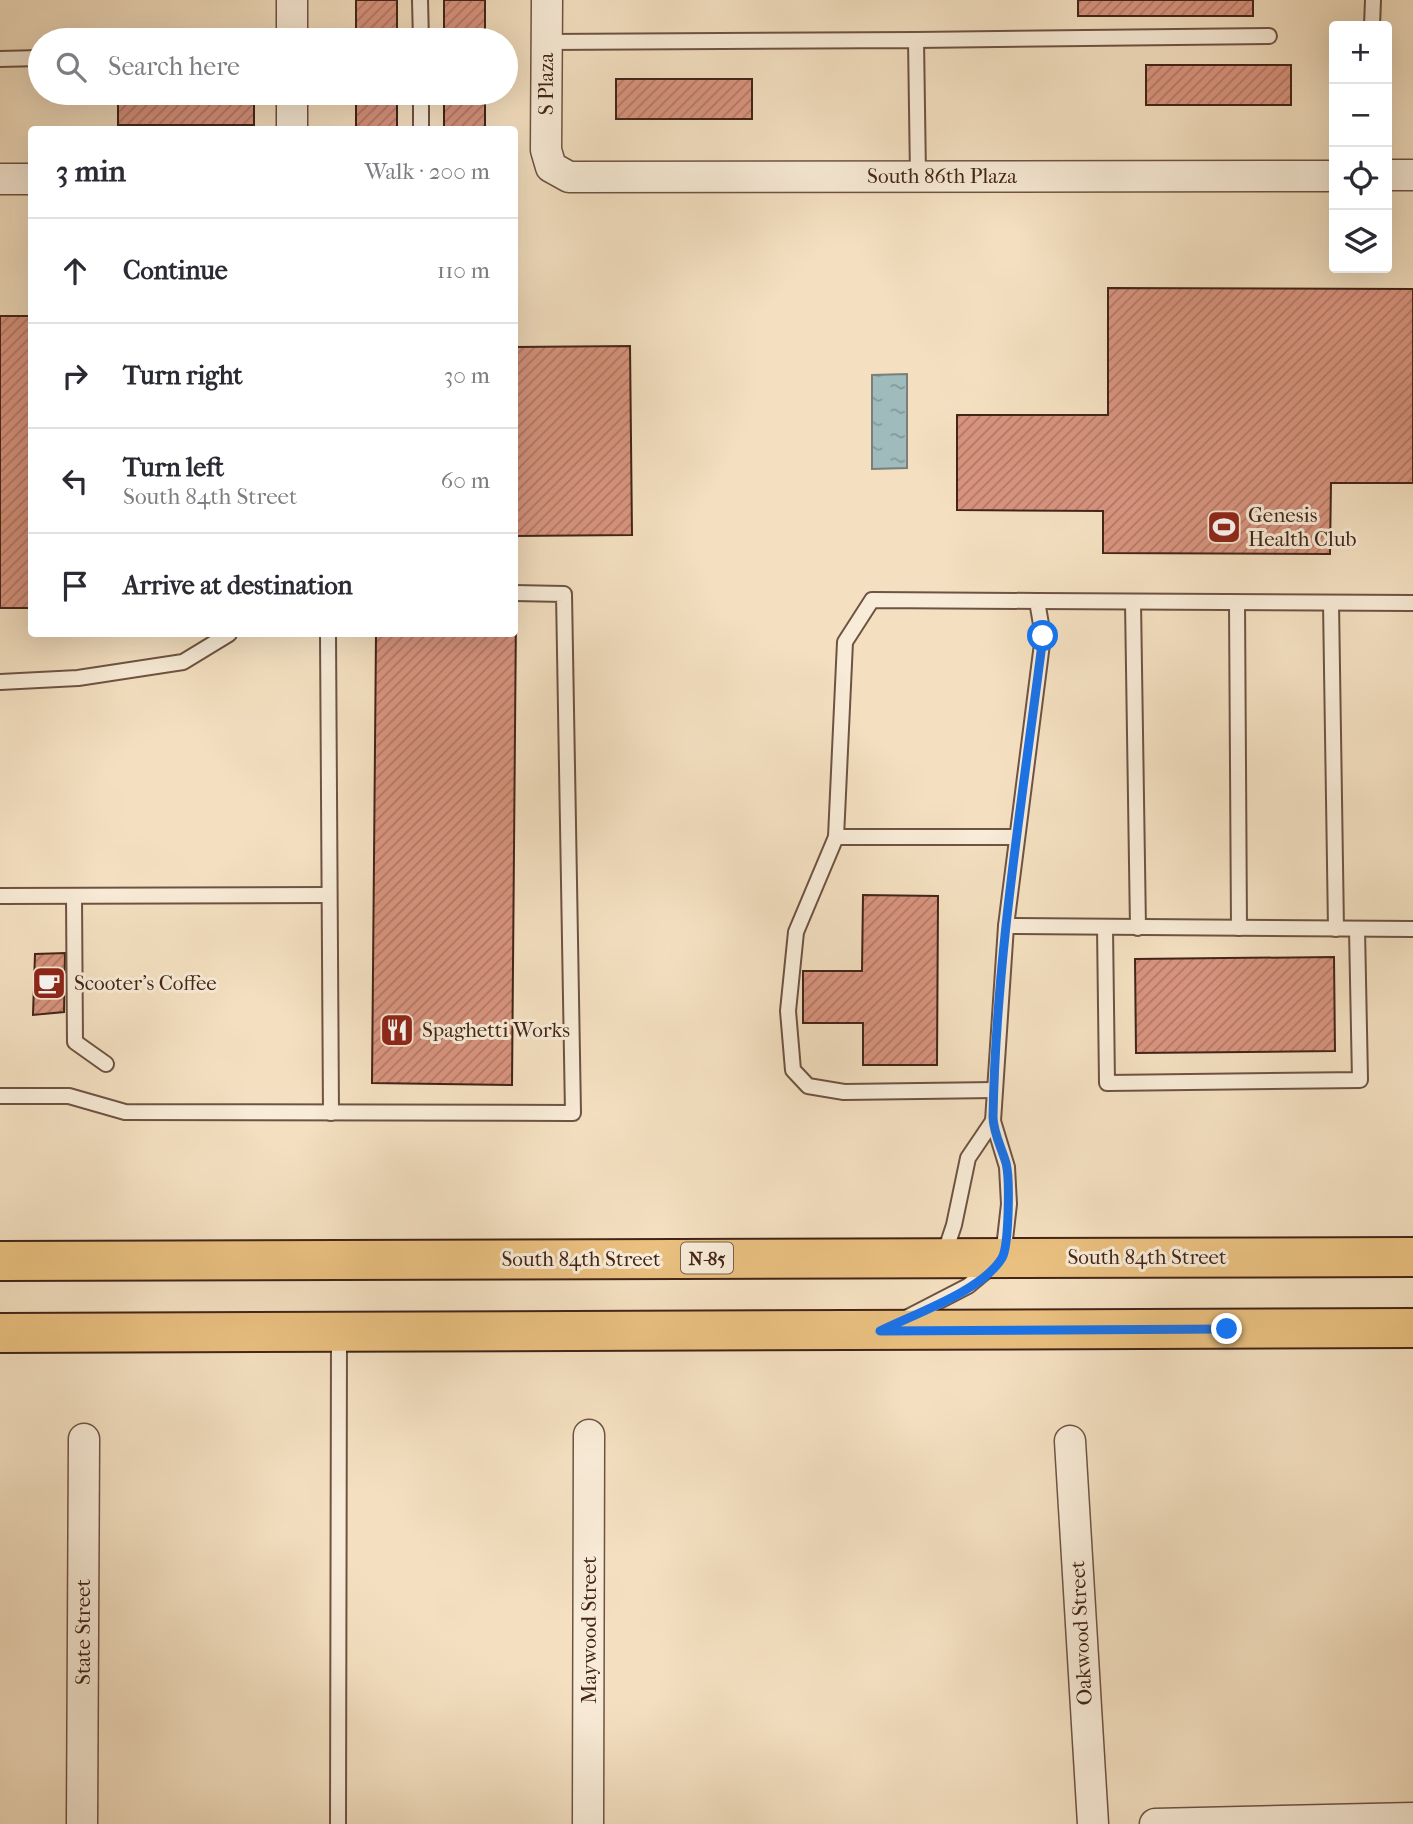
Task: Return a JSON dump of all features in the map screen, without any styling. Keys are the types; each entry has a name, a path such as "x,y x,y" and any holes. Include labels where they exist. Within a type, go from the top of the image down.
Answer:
{"main road":[{"name":"South 84th Street","path":"0,1261 1413,1257"},
{"path":"0,1333 339,1334 1413,1328"}],"street":[{"path":"292,0 292,28"},
{"name":"S Plaza","path":"547,0 546,150 551,167"},
{"path":"292,105 292,126"},
{"name":"South 86th Plaza","path":"551,167 569,177 1329,176"},
{"path":"1392,176 1413,176"},
{"path":"0,179 28,179"},
{"name":"Maywood Street","path":"589,1435 589,1824"},
{"name":"State Street","path":"82,1824 84,1439"},
{"name":"Oakwood Street","path":"1070,1441 1093,1824"},
{"path":"1154,1824 1350,1822 1413,1818"}],"lane":[{"path":"420,0 421,28"},
{"path":"1372,21 1373,0"},
{"path":"547,42 1269,37"},
{"path":"916,40 918,176"},
{"path":"0,59 28,58"},
{"path":"421,105 421,126"},
{"path":"0,1096 69,1096 125,1112 573,1113 564,594 518,593"},
{"path":"995,1090 844,1092 807,1086 793,1070 788,1011 796,932 836,837 845,642 872,600 1413,604"},
{"path":"880,1331 950,1297 985,1275 1003,1257 1009,1204 1007,1167 993,1121 1006,926 1043,636 1037,601"},
{"path":"1133,602 1138,928"},
{"path":"1237,603 1239,928"},
{"path":"1331,603 1336,929"},
{"path":"0,682 78,678 183,662 224,637"},
{"path":"328,637 331,1113"},
{"path":"836,837 1017,837"},
{"path":"0,896 329,895"},
{"path":"75,896 75,1042 106,1064"},
{"path":"1006,926 1413,929"},
{"path":"1105,927 1107,1083 1360,1080 1357,929"},
{"path":"943,1259 954,1226 968,1158 993,1121"},
{"path":"338,1824 339,1334"}],"water":[{"path":"907,374 907,468 872,469 872,375"}],"building":[{"path":"356,0 397,0 397,28 356,28"},
{"path":"444,0 485,0 485,28 444,28"},
{"path":"1078,0 1253,0 1253,16 1078,16"},
{"path":"1146,65 1291,65 1291,105 1146,105"},
{"path":"616,79 752,79 752,119 616,119"},
{"path":"118,105 254,105 254,125 118,125"},
{"path":"356,105 397,105 397,126 356,126"},
{"path":"444,105 485,105 485,126 444,126"},
{"path":"1108,288 1413,289 1413,483 1331,483 1330,554 1103,553 1103,511 957,510 957,415 1108,415"},
{"path":"0,316 28,316 28,608 0,608"},
{"path":"630,346 632,535 518,536 518,347"},
{"path":"376,637 516,637 512,1085 372,1083"},
{"path":"863,895 938,896 937,1065 863,1065 863,1023 803,1023 803,971 862,971"},
{"name":"Scooter's Coffee","path":"65,953 64,1012 33,1015 35,954"},
{"path":"1334,957 1335,1051 1136,1053 1135,959"}],"place":[{"name":"Genesis Health Club","path":"1224,527"},
{"name":"Scooter's Coffee","path":"49,983"},
{"name":"Spaghetti Works","path":"397,1030"}],"route":[{"path":"1043,636 1006,926 993,1121 1007,1167 1009,1204 1003,1257 985,1275 950,1297 880,1331 1227,1329"}]}
